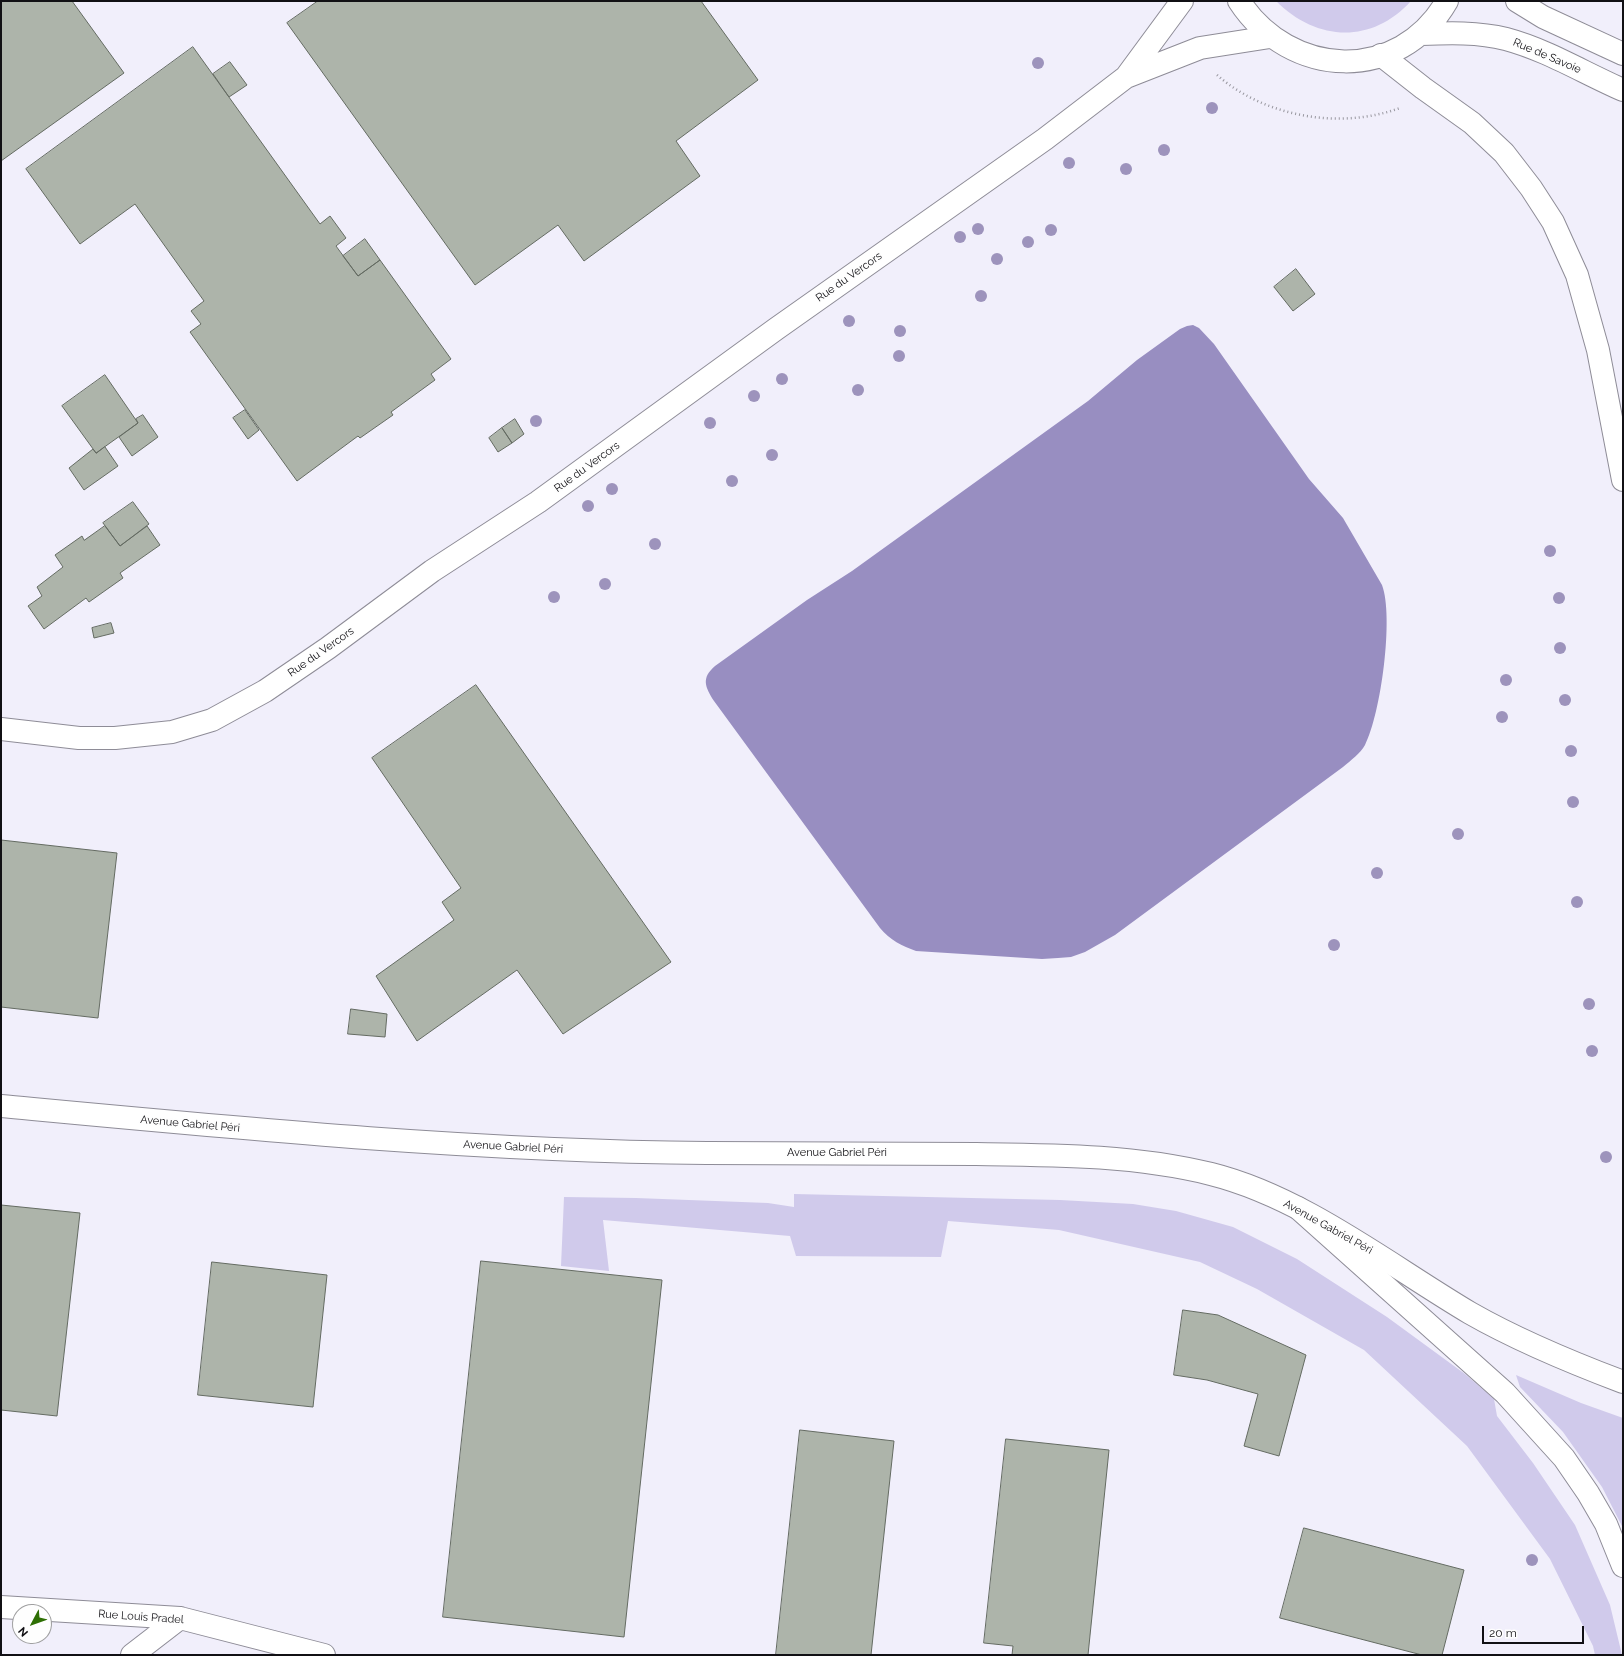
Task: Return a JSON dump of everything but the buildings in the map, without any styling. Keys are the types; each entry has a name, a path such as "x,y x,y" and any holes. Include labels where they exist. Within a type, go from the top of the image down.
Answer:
{"main road":[{"name":"Rue du Vercors","path":"1126,77 1182,1"},
{"path":"1239,1 1258,26 1270,36 1299,53 1321,59 1349,62 1381,55 1395,50 1421,34 1432,22 1447,1"},
{"path":"1517,1 1543,17 1623,54"},
{"name":"Rue de Savoie","path":"1421,34 1464,33 1505,39 1540,51 1623,90"},
{"name":"Rue du Vercors","path":"1,729 79,738 115,738 172,732 212,720 265,691 328,648 432,571 544,498 776,329 1045,139 1126,77 1200,48 1270,36"},
{"path":"1381,55 1423,88 1472,123 1504,153 1531,188 1553,222 1577,275 1598,350 1623,480"},
{"name":"Avenue Gabriel Péri","path":"1,1106 285,1132 505,1148 706,1153 1018,1155 1096,1158 1155,1163 1214,1175 1257,1190 1298,1208 1355,1241 1468,1312 1512,1336 1572,1363 1623,1382"},
{"path":"1298,1208 1505,1393 1564,1458 1588,1493 1606,1524 1623,1566"},
{"name":"Rue Louis Pradel","path":"1,1607 180,1618 324,1655"},
{"path":"132,1655 180,1618"}],"path":[{"path":"1214,73 1232,88 1266,105 1296,115 1362,118 1383,114 1402,107"}],"shaded area":[{"path":"1276,1 1411,1 1395,15 1379,25 1361,31 1344,32 1326,30 1308,24 1292,14"},
{"path":"1193,325 1199,328 1214,344 1309,479 1343,518 1382,585 1387,619 1384,665 1376,711 1371,731 1365,745 1358,754 1343,767 1115,935 1085,952 1071,957 1042,959 916,951 906,947 896,942 880,928 714,701 708,691 706,679 715,666 807,600 852,571 1088,401 1137,360 1180,329"},
{"path":"794,1194 1060,1200 1133,1204 1176,1211 1233,1227 1297,1259 1387,1317 1465,1374 1494,1399 1497,1416 1533,1463 1575,1525 1610,1605 1622,1655 1595,1655 1593,1646 1550,1559 1467,1446 1364,1350 1257,1289 1200,1262 1059,1230 948,1221 941,1257 796,1256 790,1236 603,1220 609,1271 561,1266 564,1197 768,1203 794,1207"},
{"path":"1516,1375 1581,1403 1623,1418 1623,1528 1602,1487 1563,1432 1520,1387"}]}
